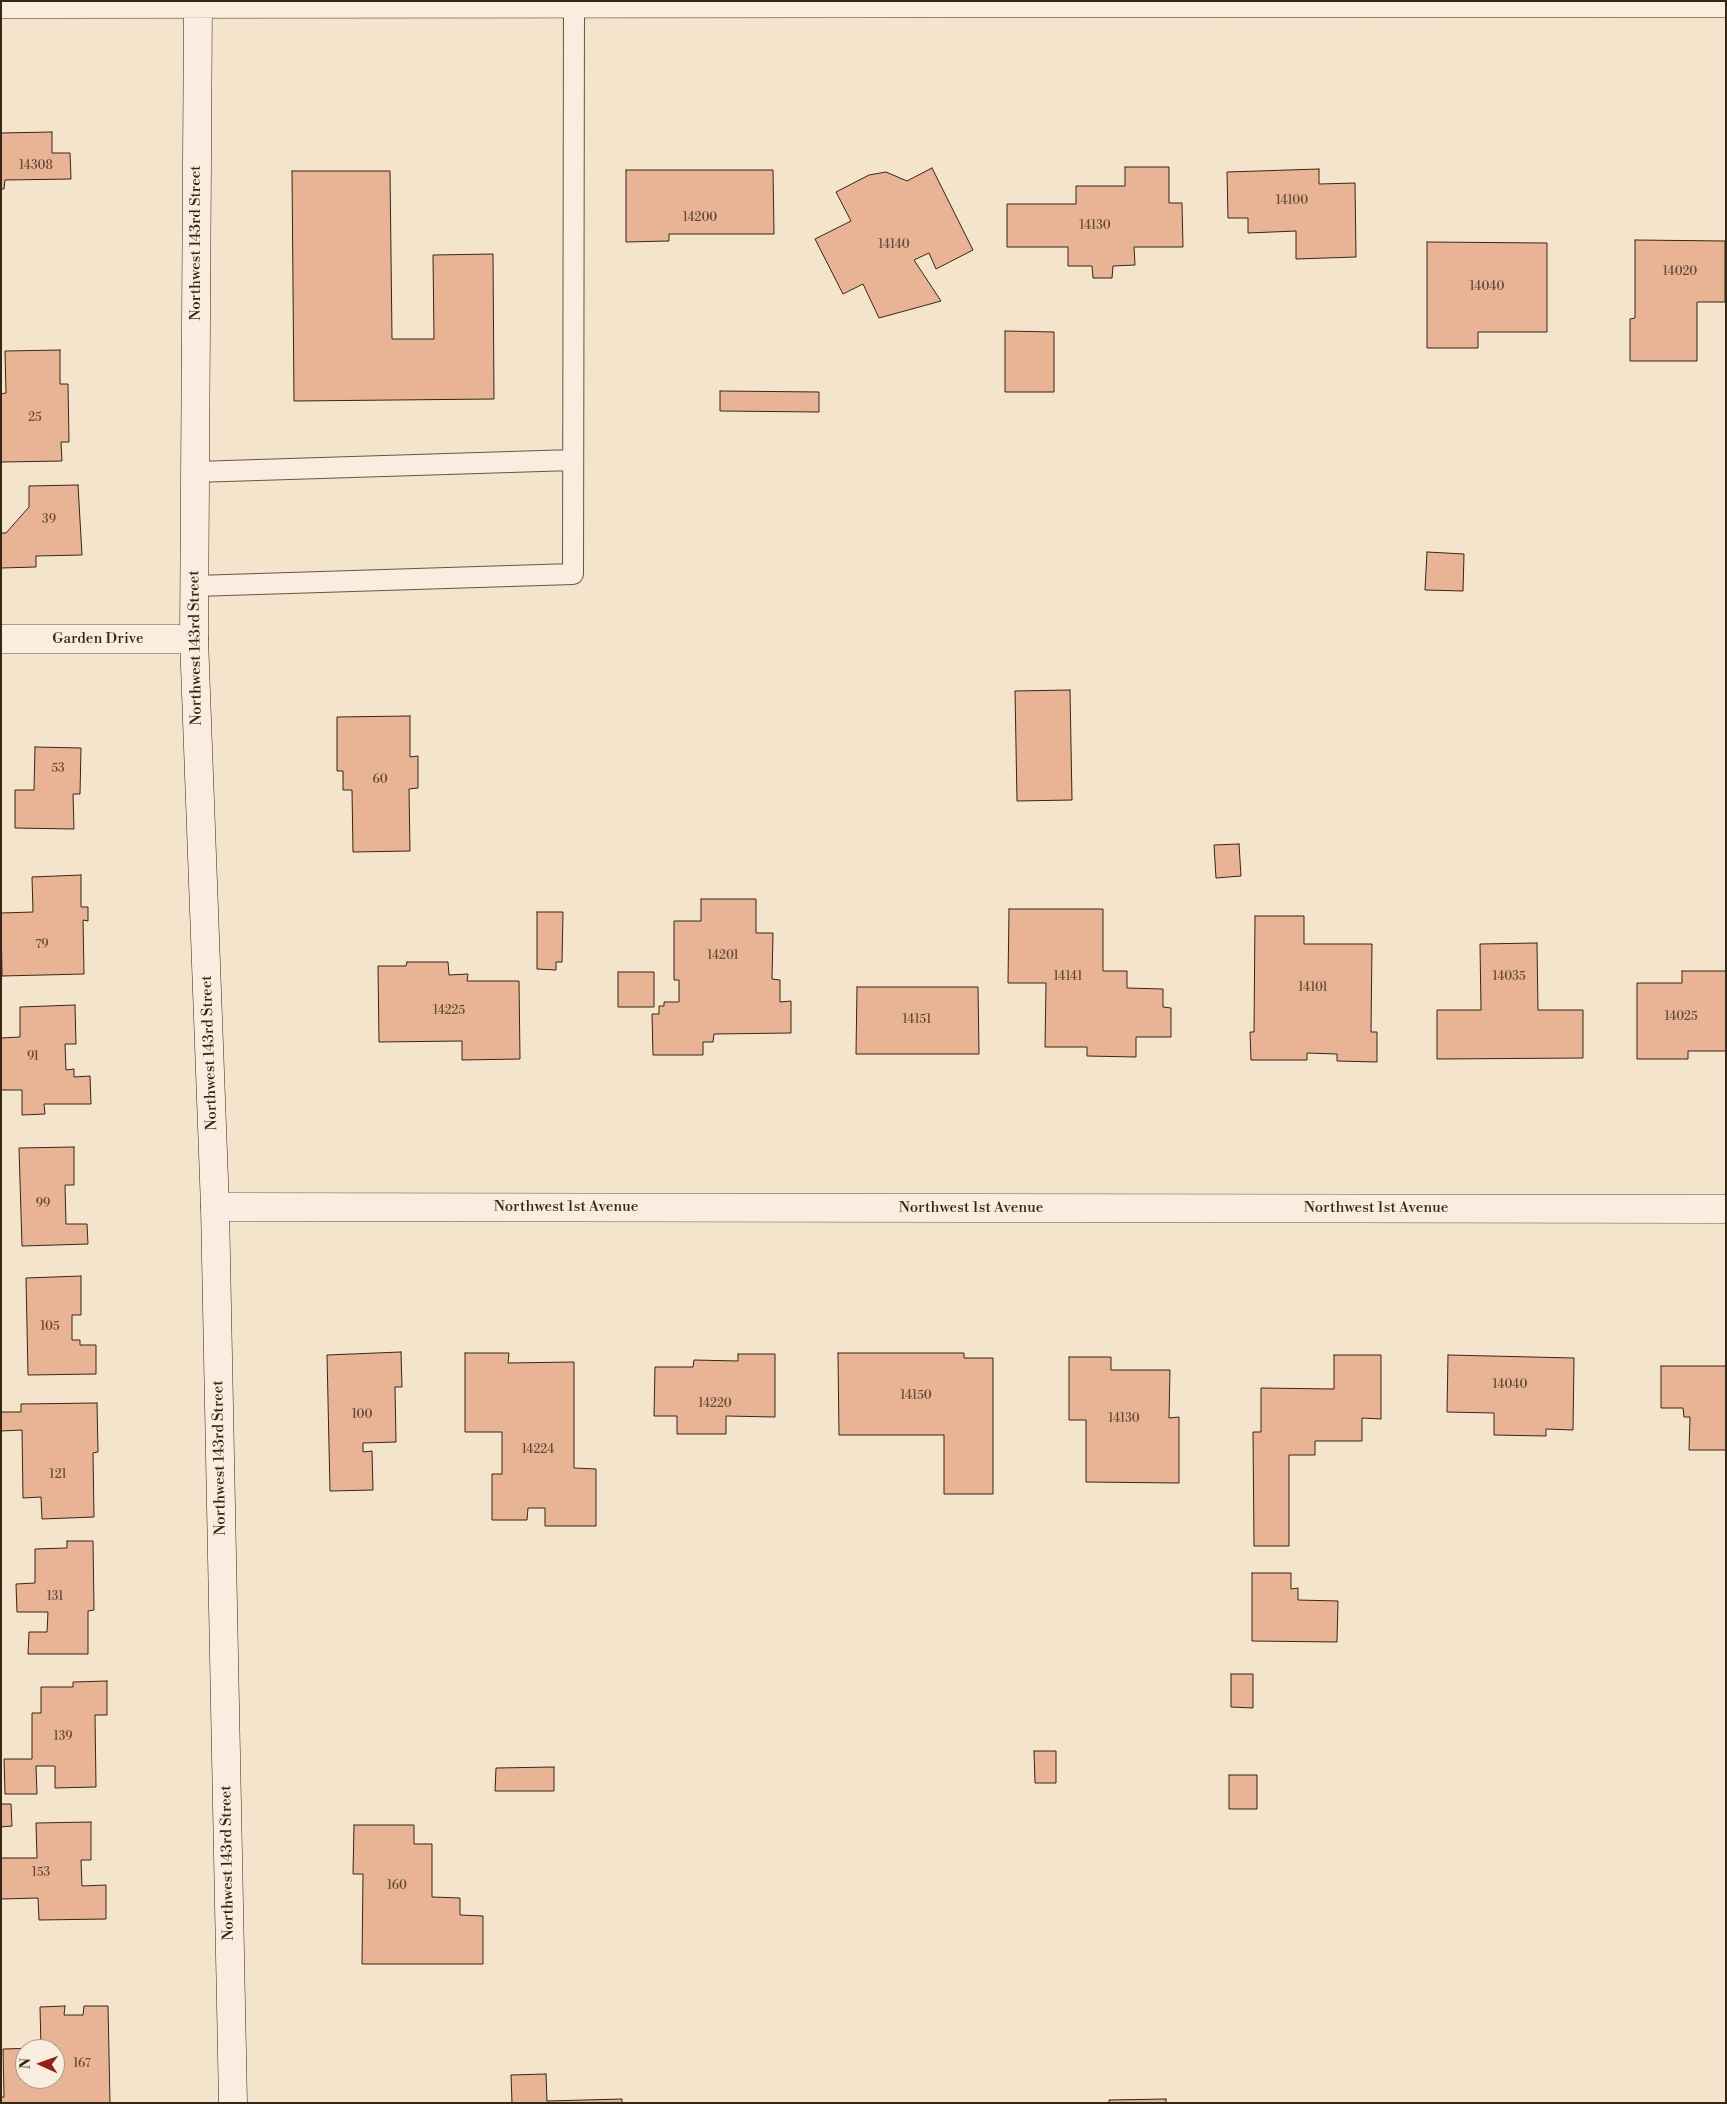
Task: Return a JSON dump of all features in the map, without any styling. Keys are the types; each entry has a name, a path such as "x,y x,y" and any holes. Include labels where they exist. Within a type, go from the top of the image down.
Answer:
{"street":[{"path":"1,4 198,2 574,4 1726,3"},
{"name":"Northwest 143rd Street","path":"198,2 194,639 216,1207 233,2103"},
{"name":"Garden Drive","path":"1,639 194,639"},
{"name":"Northwest 1st Avenue","path":"216,1207 1726,1209"}],"lane":[{"path":"195,586 573,574 574,4"},
{"path":"195,472 573,460"}],"building":[{"path":"52,132 52,153 70,153 71,179 5,180 4,189 1,189 1,133"},
{"path":"1125,167 1169,167 1169,203 1182,203 1183,247 1134,247 1135,265 1113,266 1112,278 1093,278 1092,266 1068,266 1068,247 1007,247 1007,204 1076,204 1076,186 1125,186"},
{"path":"932,168 973,250 936,269 929,253 914,260 941,301 879,318 863,284 843,294 815,239 851,221 836,192 869,175 886,172 907,181"},
{"path":"1319,169 1319,184 1355,183 1356,257 1296,259 1296,231 1248,233 1248,218 1228,218 1227,172"},
{"path":"626,170 773,170 774,234 669,234 669,241 626,242"},
{"path":"292,171 390,171 392,339 434,339 433,255 493,254 494,399 294,401"},
{"path":"1635,240 1725,241 1725,302 1697,302 1697,361 1630,361 1630,319 1635,318"},
{"path":"1427,242 1547,243 1547,332 1478,332 1478,348 1427,348"},
{"path":"1005,331 1054,332 1054,392 1005,392"},
{"path":"60,350 60,384 68,384 69,442 61,442 62,461 1,462 1,394 6,393 5,351"},
{"path":"720,391 819,392 819,412 720,411"},
{"path":"78,485 82,555 36,556 36,567 1,568 1,533 6,533 29,507 29,486"},
{"path":"1427,552 1464,554 1463,591 1425,590"},
{"path":"1070,690 1072,800 1017,801 1015,691"},
{"path":"410,716 410,757 418,756 418,788 409,789 410,851 353,852 352,790 343,790 343,771 337,771 337,717"},
{"path":"35,747 81,748 80,794 73,794 74,829 15,828 15,790 34,790"},
{"path":"1239,844 1241,876 1216,878 1214,845"},
{"path":"81,875 81,907 88,907 88,921 83,920 84,974 2,976 1,913 33,912 32,877"},
{"path":"701,899 756,899 756,933 773,933 772,979 780,980 780,1002 791,1001 791,1033 714,1034 713,1042 703,1042 703,1055 653,1055 652,1014 659,1014 659,1006 664,1006 664,1002 679,1002 679,980 674,980 674,921 701,921"},
{"path":"1009,909 1103,909 1103,971 1127,971 1127,988 1163,989 1163,1007 1171,1008 1171,1037 1136,1037 1136,1057 1087,1056 1087,1047 1045,1047 1046,983 1008,983"},
{"path":"537,912 563,912 562,962 556,962 556,970 537,969"},
{"path":"1255,916 1304,916 1304,944 1372,944 1371,1032 1377,1032 1377,1062 1337,1061 1337,1054 1307,1053 1307,1060 1251,1060 1250,1032 1254,1032"},
{"path":"1537,943 1538,1010 1583,1010 1583,1058 1437,1059 1437,1010 1481,1010 1480,944"},
{"path":"407,962 448,962 449,975 468,974 467,981 519,981 520,1059 462,1060 462,1041 379,1042 378,966 406,966"},
{"path":"1682,971 1726,971 1726,1051 1688,1051 1688,1059 1637,1059 1637,983 1682,983"},
{"path":"618,972 654,972 654,1007 618,1007"},
{"path":"857,987 978,987 979,1054 856,1054"},
{"path":"75,1005 76,1044 65,1044 66,1070 74,1069 74,1077 90,1076 91,1104 44,1104 45,1114 22,1115 22,1090 1,1090 1,1038 20,1037 20,1007"},
{"path":"74,1147 74,1185 65,1185 66,1224 87,1224 88,1244 22,1246 19,1148"},
{"path":"81,1276 81,1315 72,1315 72,1340 80,1340 80,1345 96,1345 96,1374 28,1375 26,1278"},
{"path":"401,1352 402,1387 395,1387 396,1442 363,1443 363,1452 372,1451 373,1490 330,1491 327,1355"},
{"path":"465,1353 509,1353 508,1363 574,1362 574,1468 596,1469 596,1526 545,1526 545,1508 528,1508 527,1520 492,1520 492,1474 502,1474 502,1432 465,1432"},
{"path":"838,1353 964,1353 964,1358 993,1358 993,1494 944,1494 944,1435 839,1435"},
{"path":"738,1354 775,1354 775,1417 726,1416 726,1434 677,1434 677,1416 654,1416 655,1367 693,1367 694,1360 738,1361"},
{"path":"1334,1355 1381,1355 1381,1419 1362,1418 1362,1441 1315,1441 1315,1455 1289,1455 1289,1546 1254,1546 1253,1432 1261,1432 1261,1388 1334,1389"},
{"path":"1448,1355 1574,1358 1573,1430 1546,1429 1546,1436 1494,1435 1494,1413 1447,1412"},
{"path":"1069,1357 1111,1357 1111,1370 1170,1370 1169,1418 1179,1417 1179,1483 1086,1482 1086,1420 1069,1420"},
{"path":"1661,1366 1726,1366 1726,1450 1689,1450 1690,1417 1684,1417 1683,1408 1661,1408"},
{"path":"97,1403 98,1452 93,1453 94,1517 42,1519 41,1497 23,1498 22,1430 1,1431 1,1412 21,1412 21,1404"},
{"path":"67,1541 93,1541 94,1610 88,1611 88,1654 28,1654 29,1632 47,1632 48,1612 17,1612 16,1584 35,1583 35,1549 67,1548"},
{"path":"1252,1573 1291,1573 1291,1589 1298,1588 1298,1600 1338,1601 1337,1642 1252,1641"},
{"path":"1231,1674 1253,1674 1253,1708 1231,1707"},
{"path":"107,1681 107,1715 95,1715 96,1787 55,1788 55,1766 36,1766 37,1794 5,1794 4,1759 32,1759 32,1713 41,1713 41,1687 73,1687 73,1682"},
{"path":"1034,1751 1056,1751 1056,1783 1035,1783"},
{"path":"554,1767 554,1791 495,1791 496,1768"},
{"path":"1229,1775 1257,1775 1257,1809 1229,1809"},
{"path":"1,1804 11,1804 12,1826 1,1827"},
{"path":"91,1822 91,1860 81,1860 82,1886 106,1885 106,1919 39,1920 38,1898 1,1899 1,1858 37,1858 36,1823"},
{"path":"354,1825 414,1825 414,1844 432,1844 432,1897 460,1898 460,1915 483,1916 483,1964 362,1964 363,1874 353,1874"},
{"path":"65,2006 64,2015 83,2015 84,2006 108,2006 110,2103 1,2103 1,2097 4,2097 3,2049 15,2049 15,2089 65,2089 65,2039 41,2039 40,2007"},
{"path":"546,2074 547,2101 622,2099 622,2103 512,2103 511,2075"},
{"path":"1166,2099 1166,2103 1109,2103 1109,2100"}]}
